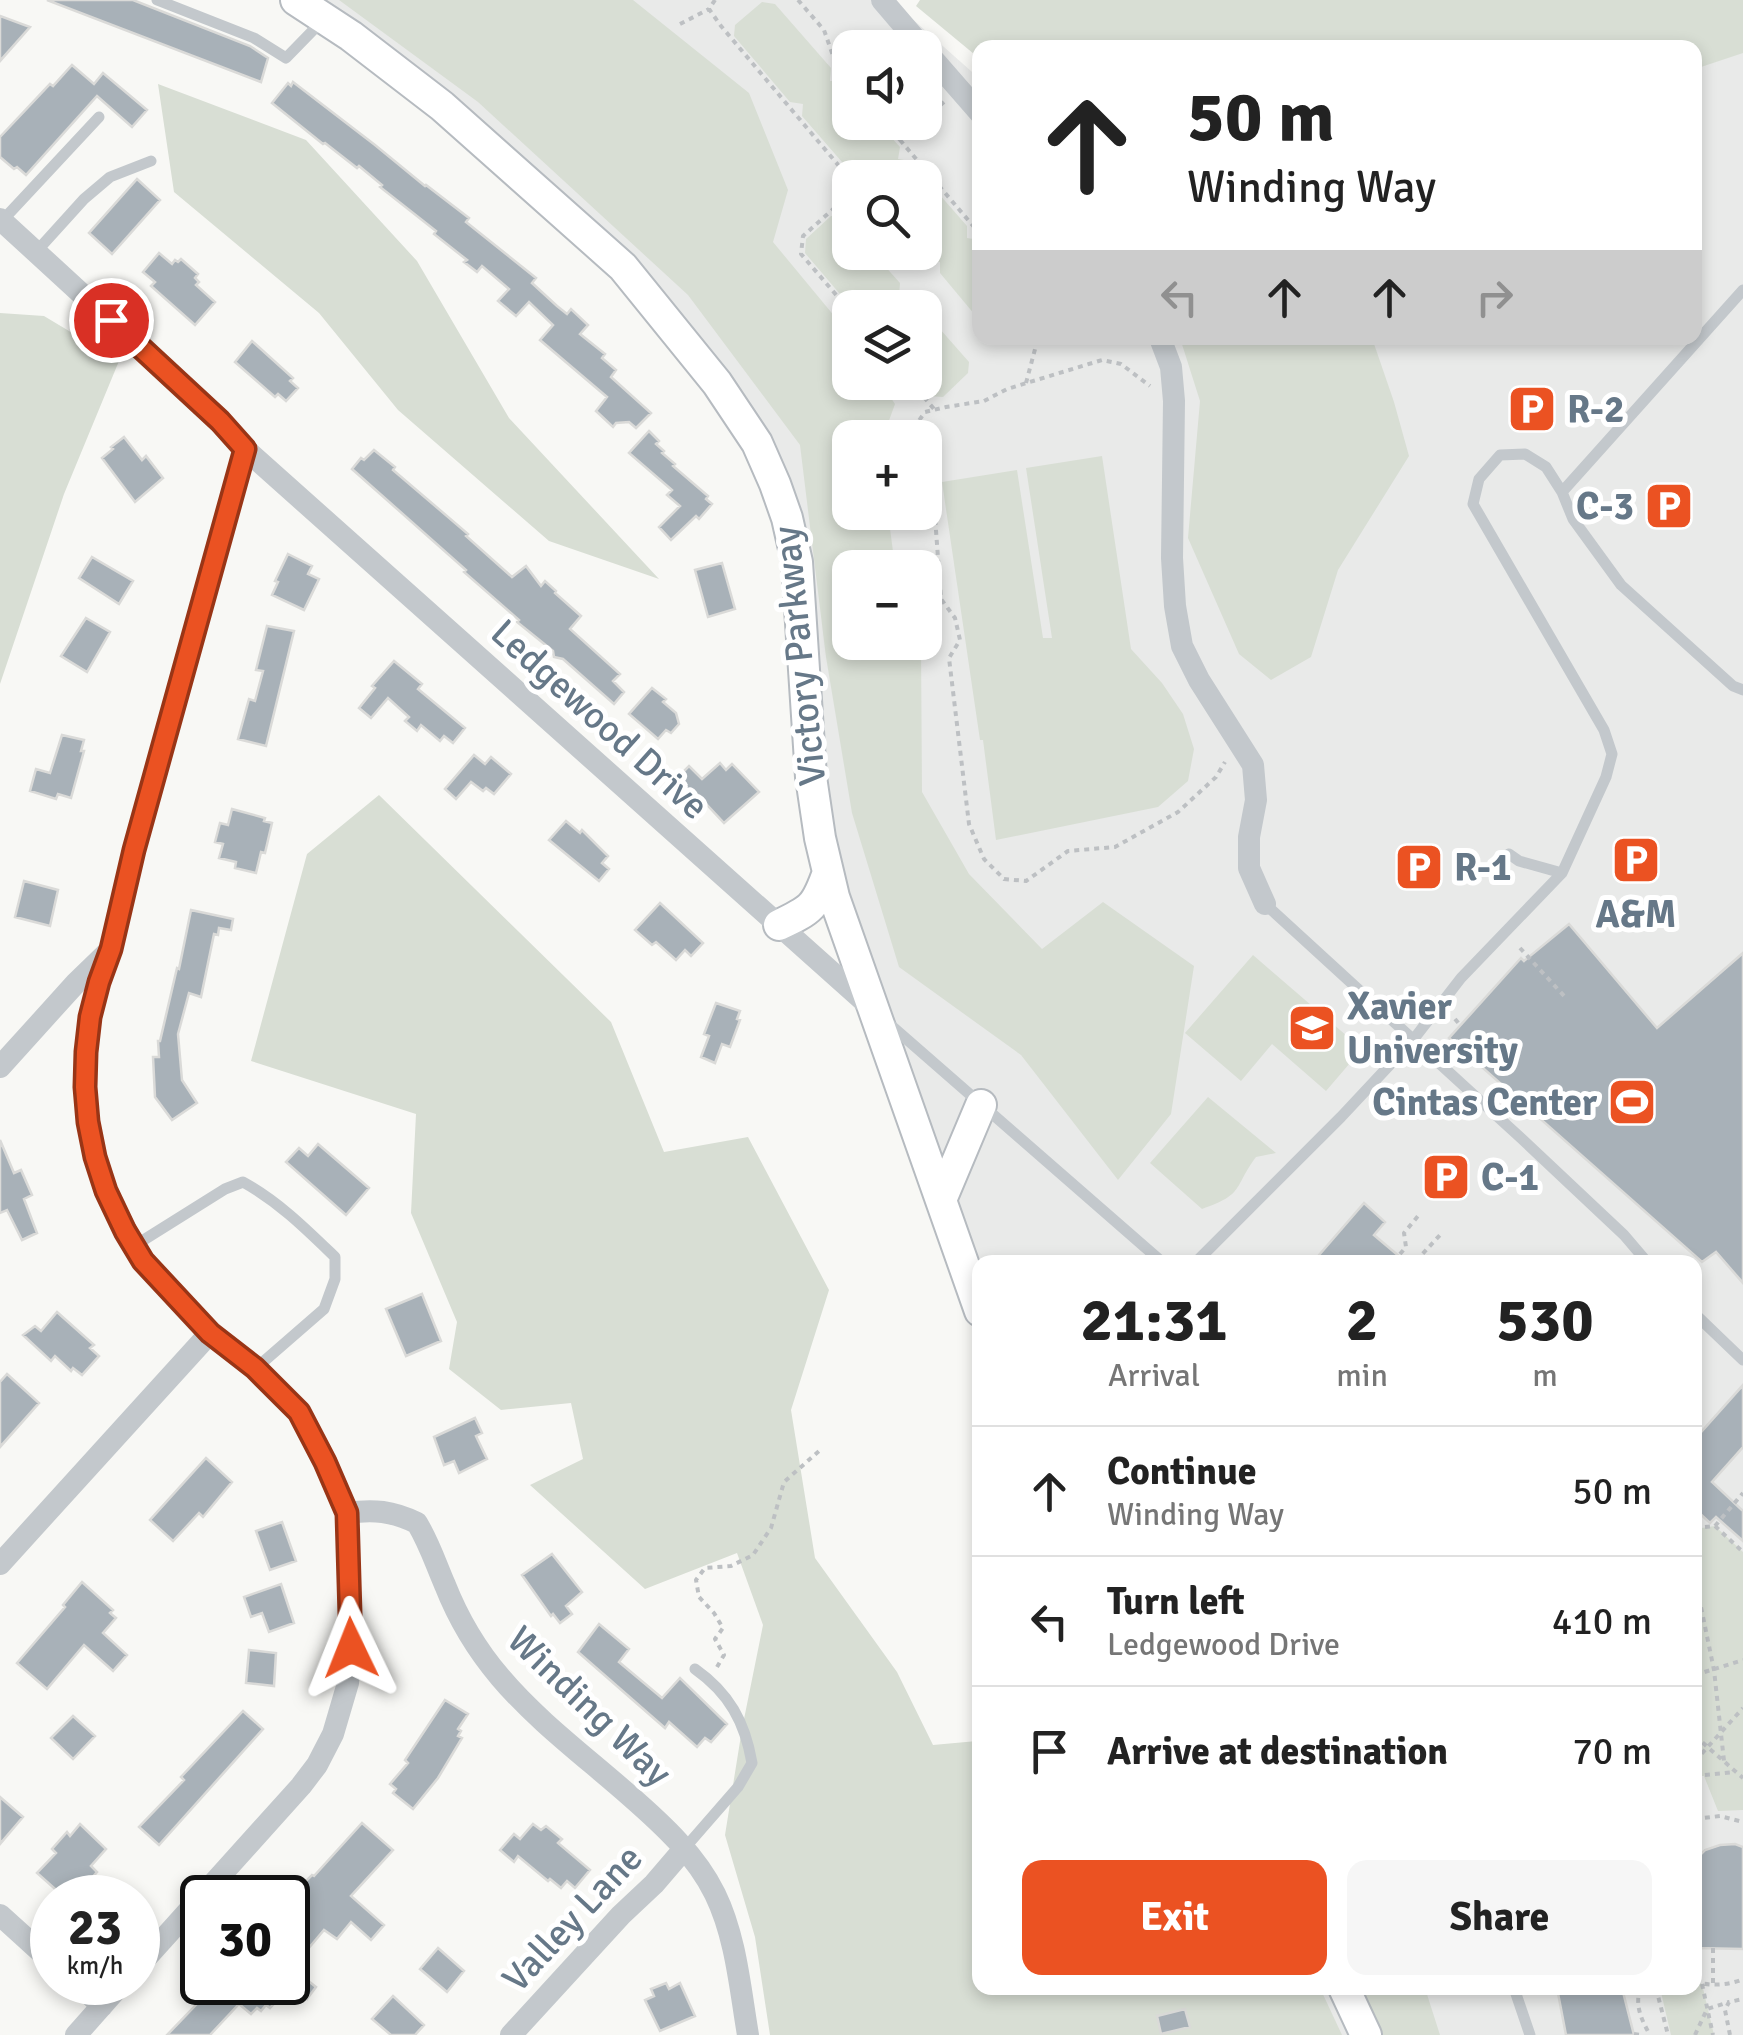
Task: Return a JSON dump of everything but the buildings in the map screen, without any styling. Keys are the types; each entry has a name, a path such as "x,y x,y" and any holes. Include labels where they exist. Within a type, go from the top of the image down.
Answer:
{"street":[{"name":"Victory Parkway","path":"296,0 351,36 442,106 622,266 717,383 756,443 775,484 796,562 811,777 828,872 853,956 972,1288"},
{"path":"882,0 908,30"},
{"path":"942,69 972,104"},
{"name":"Ledgewood Drive","path":"1,220 220,421 245,449 876,1012"},
{"path":"1163,345 1171,367 1174,401 1172,558 1182,646 1253,766 1256,800 1249,836 1249,868 1265,904"},
{"path":"160,1943 317,1765 333,1734 348,1684 351,1648 347,1513 325,1462 299,1412 255,1368 210,1333 143,1261 106,1191 88,1122 85,1087 90,1017 245,449"},
{"path":"779,926 808,912 821,895 828,872"},
{"path":"0,1066 111,949"},
{"path":"941,1200 980,1105"},
{"path":"0,1564 210,1333"},
{"name":"Winding Way","path":"347,1513 383,1510 417,1522 460,1618 500,1677 524,1703 664,1826 701,1870 725,1919 748,2035"},
{"name":"Valley Lane","path":"512,2035 684,1849"},
{"path":"0,1915 30,1942"},
{"path":"1347,1995 1366,2035"},
{"path":"76,2035 102,2006"}],"lane":[{"path":"157,0 254,38 286,58 325,18"},
{"path":"1,220 98,116"},
{"path":"36,252 110,177 152,161"},
{"path":"1702,336 1743,290"},
{"path":"1562,492 1694,345"},
{"path":"1203,1255 1282,1179 1412,1040 1461,978 1562,873 1606,776 1612,754 1604,730 1472,504 1479,479 1500,454 1525,454 1546,467 1573,519 1621,584 1734,686 1743,688"},
{"path":"1509,854 1519,861 1562,873"},
{"path":"1265,904 1591,1204 1641,1255"},
{"name":"Ledgewood Drive","path":"876,1012 1154,1255"},
{"path":"134,1246 225,1189 243,1182 268,1196 335,1256 335,1279 324,1309 255,1368"},
{"path":"1702,1321 1743,1360"},
{"path":"684,1849 738,1786 752,1763 746,1734 731,1706 710,1680 695,1669"},
{"path":"1516,1995 1530,2035"}],"path":[{"path":"680,24 709,9 715,0"},
{"path":"798,0 824,30 832,53"},
{"path":"709,9 834,160"},
{"path":"900,140 972,225"},
{"path":"832,210 803,236 802,254 832,290"},
{"path":"1026,383 1036,345"},
{"path":"920,420 926,412 984,401 1006,389 1102,360 1121,364 1174,401"},
{"path":"926,400 935,410"},
{"path":"936,530 941,599 955,618 960,640 949,658 969,824 984,860 1004,879 1026,880 1068,850 1115,847 1178,812 1216,777 1239,742"},
{"path":"1520,948 1566,998"},
{"path":"1455,1019 1460,1025"},
{"path":"1400,1254 1406,1247 1404,1233 1418,1216"},
{"path":"1422,1255 1440,1235"},
{"path":"710,1680 724,1655 714,1638 723,1628 699,1597 696,1580 705,1568 731,1566 754,1555 771,1528 784,1482 818,1451"},
{"path":"1705,1527 1715,1526 1743,1494"},
{"path":"1715,1526 1743,1552"},
{"path":"1702,1612 1714,1670 1724,1761"},
{"path":"1702,1673 1743,1660"},
{"path":"1702,1753 1743,1708"},
{"path":"1702,1742 1743,1778"},
{"path":"1702,1775 1735,1772"},
{"path":"1702,1818 1720,1816 1743,1822"},
{"path":"1713,1948 1713,1984"},
{"path":"1714,2035 1702,1984 1734,1984 1743,1980"},
{"path":"1638,1995 1641,2018 1650,2035"},
{"path":"1658,1995 1668,2035"},
{"path":"1707,2008 1743,1999"},
{"path":"1730,2002 1725,2010 1730,2035"},
{"path":"1695,2035 1707,2008"},
{"path":"1634,2034 1642,2035"}],"shaded area":[{"name":"Xavier University","path":"296,0 891,0 925,30 832,30 832,140 942,140 942,45 972,72 972,345 1702,345 1702,41 1743,0 1743,2035 863,2035 1003,1995 1702,1995 1702,1255 972,1255 972,1289 853,956 775,484 623,267"},
{"path":"339,0 633,0 749,93 788,190 773,242 832,313 832,400 892,400 895,404 889,420 832,420 832,530 890,530 893,550 832,550 832,660 921,660 922,792 969,874 1042,949 1103,902 1194,966 1171,1114 1118,1180 1021,1055 899,967 852,813 826,657 800,445 688,295 478,102"},
{"path":"920,0 1743,0 1743,53 1702,67 1702,40 972,40 972,52 916,6"},
{"path":"762,2 775,4 831,68 832,140 894,140 900,147 898,159 904,160 840,160 802,116 803,104 790,102 734,36 735,25"},
{"path":"158,84 306,140 417,261 509,418 659,579 549,541 398,410 319,313 174,192"},
{"path":"942,197 967,226 967,238 972,239 972,311 940,273"},
{"path":"832,216 832,270 888,270 900,283 899,290 837,290 805,253 806,239"},
{"path":"0,313 44,316 119,361 64,494 0,684"},
{"path":"942,331 969,362 968,373 943,397"},
{"path":"1182,345 1374,345 1409,456 1338,570 1311,657 1271,680 1239,654 1188,538 1200,401"},
{"path":"1102,456 1131,649 1183,714 1194,749 1188,781 1158,807 996,840 942,482 1017,470 1043,638 1052,638 1026,468"},
{"path":"379,795 611,1022 664,1152 748,1137 829,1290 791,1410 815,1558 897,1672 933,1745 972,1741 972,1995 1323,1995 1342,2035 770,2035 755,1937 725,1835 763,1625 737,1553 645,1589 530,1485 583,1459 571,1403 501,1410 449,1369 457,1322 411,1213 416,1114 251,1061 307,854"},
{"path":"1253,955 1362,1049 1326,1091 1272,1044 1241,1081 1185,1033"},
{"path":"1208,1097 1276,1153 1256,1157 1232,1194 1202,1209 1150,1163"},
{"path":"1715,1526 1743,1552 1743,1810 1718,1811 1702,1776 1702,1528"},
{"path":"1702,1984 1714,2035 1671,2035 1662,1995 1702,1995"},
{"path":"1344,1995 1427,1995 1440,2035 1360,2035"}],"place":[{"name":"R-2","path":"1532,409"},
{"name":"C-3","path":"1669,506"},
{"name":"A&M","path":"1636,860"},
{"name":"R-1","path":"1419,867"},
{"name":"Xavier University","path":"1312,1028"},
{"name":"Cintas Center","path":"1632,1102"},
{"name":"C-1","path":"1446,1177"}],"route":[{"path":"111,320 245,449 90,1017 85,1087 88,1122 106,1191 143,1261 210,1333 255,1368 299,1412 325,1462 347,1513 351,1648"}]}
